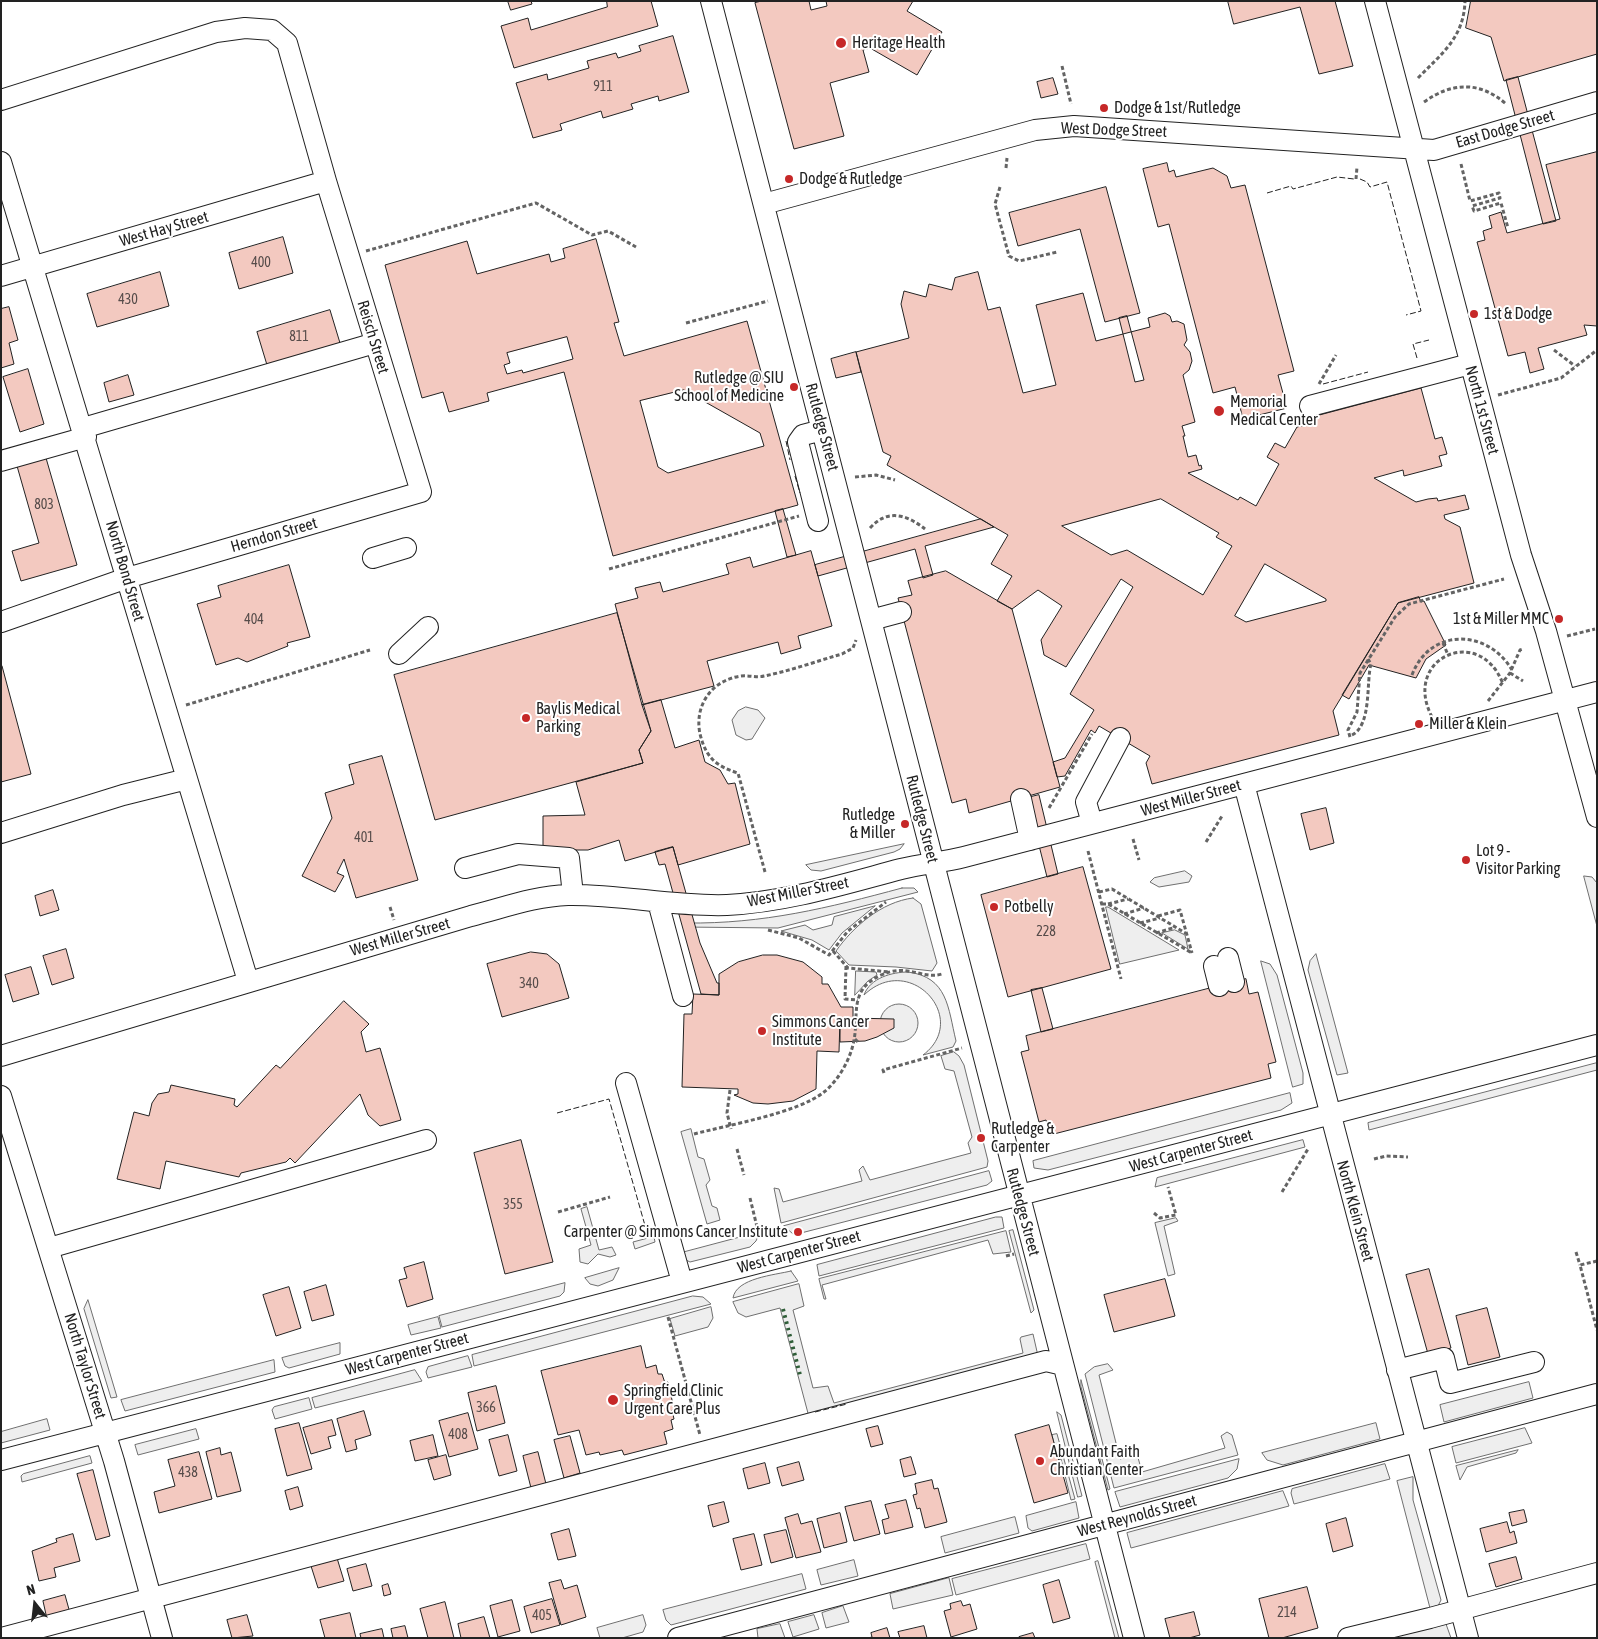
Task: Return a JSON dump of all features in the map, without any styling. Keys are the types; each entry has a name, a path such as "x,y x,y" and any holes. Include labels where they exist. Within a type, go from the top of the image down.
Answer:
{"street":[{"name":"Rutledge Street","path":"710,1 872,620 1103,1525 1134,1638"},
{"name":"North 1st Street","path":"1375,1 1521,555 1546,631 1597,817"},
{"name":"Reisch Street","path":"1,100 216,32 245,28 272,30 287,42 326,181 421,492"},
{"name":"East Dodge Street","path":"1413,148 1434,150 1597,102"},
{"name":"West Dodge Street","path":"764,204 1035,130 1064,127 1413,148"},
{"name":"North Bond Street","path":"1,162 84,432 248,981"},
{"name":"West Hay Street","path":"1,276 326,181"},
{"path":"1,461 84,432 375,343"},
{"path":"1310,406 1470,364"},
{"path":"811,518 798,442 804,436 822,430"},
{"name":"Herndon Street","path":"1,622 127,578 421,492"},
{"path":"872,620 901,612"},
{"path":"399,654 428,627"},
{"name":"West Miller Street","path":"1,1056 248,981 503,907 538,899 594,895 658,902 726,905 770,901 934,862 955,859 1597,692"},
{"path":"1092,824 1086,802 1120,738"},
{"path":"1,833 123,795 187,779"},
{"name":"North Klein Street","path":"1244,784 1468,1638"},
{"path":"1020,799 1030,840"},
{"path":"465,868 518,854 569,858 573,895"},
{"path":"658,902 683,996"},
{"path":"1221,962 1227,984"},
{"name":"West Carpenter Street","path":"1,1460 1018,1194 1142,1165 1597,1045"},
{"path":"626,1083 682,1282"},
{"name":"North Taylor Street","path":"1,1096 106,1433 162,1638"},
{"path":"49,1248 426,1140"},
{"path":"1397,1370 1444,1358 1450,1383 1534,1362"},
{"path":"1,1638 151,1600 1046,1361 1063,1365"},
{"name":"West Reynolds Street","path":"678,1638 1597,1394"},
{"path":"1348,1638 1597,1573"}],"path":[{"path":"1418,78 1449,48 1457,35 1462,22 1465,1"},
{"path":"1062,66 1071,104"},
{"path":"1424,102 1444,90 1469,86 1490,91 1506,104"},
{"path":"1006,168 1007,158"},
{"path":"1461,164 1470,201 1499,194 1500,198 1472,206 1474,211 1501,203 1508,228"},
{"path":"1356,179 1357,167"},
{"path":"1000,187 994,204 1009,256 1019,261 1057,252"},
{"path":"366,251 536,203 592,235 608,231 636,247"},
{"path":"686,323 768,301"},
{"path":"1554,350 1575,366"},
{"path":"1498,395 1561,378 1597,350"},
{"path":"1321,381 1336,355"},
{"path":"855,477 876,475 896,480"},
{"path":"870,528 876,522 898,515 904,516 925,530"},
{"path":"609,569 811,518"},
{"path":"1368,659 1371,664 1366,708 1361,725 1356,733 1351,736 1348,730 1358,712 1360,672 1368,659 1395,617 1409,604 1504,578"},
{"path":"1568,636 1595,629"},
{"path":"1412,675 1421,659 1430,650 1443,643 1463,638 1483,642 1499,652 1511,671 1523,681"},
{"path":"765,872 738,773 720,767 710,756 702,742 699,727 703,702 711,690 721,682 742,676 762,677 842,654 853,648 856,640"},
{"path":"1443,643 1448,655"},
{"path":"1486,703 1503,684 1520,650 1523,649"},
{"path":"186,705 370,650"},
{"path":"1432,717 1424,695 1425,681 1432,667 1448,655 1463,652 1484,657 1496,668 1503,684"},
{"path":"1049,808 1092,734"},
{"path":"1206,842 1222,816"},
{"path":"1134,839 1138,860"},
{"path":"1088,851 1120,979"},
{"path":"1099,892 1112,889 1187,934"},
{"path":"1102,904 1128,899"},
{"path":"768,930 799,938 829,954 848,931 886,902"},
{"path":"1108,904 1155,933 1192,953 1180,910 1140,923"},
{"path":"390,907 394,920"},
{"path":"1123,914 1144,908"},
{"path":"1155,933 1176,927"},
{"path":"832,951 848,968 890,972"},
{"path":"846,966 845,999 858,1000"},
{"path":"694,1134 731,1127 797,1107 813,1100 825,1092 839,1074 854,1039 858,1000 861,993 874,980 890,972 902,970 932,976 942,974"},
{"path":"854,1039 859,1043"},
{"path":"884,1073 885,1067 962,1048"},
{"path":"730,1090 727,1113 731,1127"},
{"path":"737,1149 744,1175"},
{"path":"1282,1192 1308,1149"},
{"path":"1374,1159 1386,1156 1408,1157"},
{"path":"1154,1213 1160,1218 1176,1216 1168,1187"},
{"path":"558,1212 610,1197"},
{"path":"750,1198 758,1231"},
{"path":"1576,1252 1597,1330"},
{"path":"1006,1256 1014,1254"},
{"path":"1580,1265 1597,1261"},
{"path":"668,1317 705,1452"}],"shaded area":[{"path":"746,707 758,710 765,718 752,739 746,740 736,735 732,720 738,711"},
{"path":"904,844 894,852 821,871 811,870 806,865"},
{"path":"1185,871 1192,876 1189,882 1159,887 1150,882 1154,878"},
{"path":"1584,876 1592,877 1597,883 1597,926"},
{"path":"902,888 914,888 918,892 778,928 683,927 686,923 714,923 769,918 848,902"},
{"path":"913,898 921,904 937,963 932,971 849,965 836,951 859,925 879,910 901,900"},
{"path":"875,906 842,933 829,950 812,940 781,931 805,925 813,930 832,925 834,917"},
{"path":"1106,907 1108,907 1179,950 1120,964"},
{"path":"1175,930 1185,935 1188,949 1162,933"},
{"path":"1316,954 1348,1073 1337,1075 1308,970 1310,961"},
{"path":"1261,961 1270,964 1277,975 1303,1073 1303,1084 1293,1087"},
{"path":"856,971 876,972 877,975 868,981 855,995"},
{"path":"908,972 921,975 939,987 948,1006 956,1041 953,1047 923,1055 936,1040 940,1024 938,1009 929,995 916,985 899,981 882,983 864,995 876,980 895,973"},
{"path":"899,1004 913,1009 918,1023 913,1037 899,1042 885,1037 880,1023 885,1009"},
{"path":"954,1052 959,1056 964,1065 988,1161 987,1167 781,1223 774,1188 779,1189 783,1202 862,1181 859,1170 863,1166 870,1180 971,1153 968,1143 972,1137 954,1071 945,1069 941,1056"},
{"path":"1597,1063 1597,1070 1369,1130 1368,1123"},
{"path":"1290,1093 1292,1103 1281,1110 1048,1170 1034,1168 1033,1161"},
{"path":"691,1129 698,1157 704,1159 710,1180 706,1185 712,1206 717,1208 720,1220 707,1224 681,1132"},
{"path":"1303,1140 1305,1147 1155,1187 1157,1178"},
{"path":"989,1171 992,1181 987,1185 801,1233 793,1234 784,1226"},
{"path":"587,1207 599,1250 612,1247 616,1255 610,1257 598,1254 588,1264 580,1262 579,1249 591,1245 581,1209"},
{"path":"996,1217 1002,1217 1004,1228 819,1276 817,1265"},
{"path":"1176,1218 1178,1221 1164,1226 1175,1274 1168,1276 1155,1223"},
{"path":"648,1229 653,1232 655,1242 635,1249 633,1242 648,1238 646,1230"},
{"path":"1013,1230 1034,1310 1031,1313 1009,1231"},
{"path":"1006,1231 1011,1252 993,1254 988,1240 822,1285 826,1299 824,1299 819,1279"},
{"path":"760,1232 756,1241 750,1247 690,1262 681,1253"},
{"path":"619,1268 613,1280 598,1286 590,1284 585,1278"},
{"path":"791,1271 798,1281 733,1298 736,1291 748,1282 757,1278"},
{"path":"565,1283 564,1292 560,1296 442,1327 439,1316"},
{"path":"799,1284 804,1306 793,1310 813,1388 828,1386 834,1403 1023,1353 1021,1337 1033,1334 1038,1356 809,1417 780,1308 746,1317 738,1313 733,1302"},
{"path":"693,1296 703,1297 711,1304 474,1366 472,1355"},
{"path":"88,1300 117,1397 111,1398 84,1309"},
{"path":"711,1307 713,1318 708,1327 675,1336 670,1319"},
{"path":"438,1317 441,1328 411,1335 408,1325"},
{"path":"340,1343 340,1354 289,1368 285,1366 282,1358"},
{"path":"468,1356 472,1367 428,1378 426,1372 428,1367"},
{"path":"274,1360 275,1372 125,1411 121,1400"},
{"path":"1108,1364 1113,1370 1099,1375 1120,1459 1137,1454 1142,1472 1225,1448 1221,1436 1227,1432 1232,1435 1238,1455 1114,1488 1085,1374 1094,1367"},
{"path":"415,1370 422,1381 315,1408 312,1398"},
{"path":"1081,1380 1110,1489 1108,1490 1081,1387"},
{"path":"1529,1382 1533,1398 1444,1422 1440,1405"},
{"path":"309,1398 312,1409 275,1419 272,1410 274,1407"},
{"path":"1057,1412 1061,1415 1082,1496 1078,1497"},
{"path":"47,1419 50,1430 1,1443 1,1432"},
{"path":"1376,1423 1380,1439 1283,1465 1267,1460 1262,1453"},
{"path":"1525,1428 1532,1443 1456,1463 1452,1447"},
{"path":"196,1429 199,1439 138,1455 135,1445"},
{"path":"1057,1434 1075,1499 1071,1500 1061,1459 1058,1460 1052,1435"},
{"path":"1518,1450 1516,1453 1467,1467 1460,1480 1456,1466"},
{"path":"90,1456 92,1463 22,1482 21,1476 23,1474"},
{"path":"1239,1459 1237,1469 1228,1478 1120,1507 1115,1492"},
{"path":"1385,1464 1390,1479 1294,1504 1291,1493 1292,1489"},
{"path":"1413,1477 1413,1500 1441,1600 1438,1606 1431,1612 1397,1481"},
{"path":"1283,1491 1289,1506 1131,1548 1127,1533"},
{"path":"1076,1502 1079,1518 1032,1531 1028,1528 1026,1516"},
{"path":"1015,1517 1019,1533 945,1553 941,1537"},
{"path":"1086,1544 1090,1559 956,1595 952,1579"},
{"path":"854,1560 858,1576 821,1585 817,1570"},
{"path":"1098,1561 1119,1638 1115,1638 1095,1562"},
{"path":"802,1574 806,1589 671,1625 666,1620 663,1610"},
{"path":"949,1578 953,1595 893,1609 890,1594"},
{"path":"843,1606 849,1622 826,1628 822,1613"},
{"path":"643,1615 646,1625 643,1632 622,1638 600,1638 597,1628"},
{"path":"814,1615 819,1629 793,1637 788,1622"},
{"path":"1442,1622 1446,1624 1451,1638 1368,1638"},
{"path":"780,1624 785,1638 758,1638 757,1629"}],"building":[{"path":"508,1 531,1 532,4 511,10"},
{"path":"607,1 651,1 658,26 514,68 501,26 528,18 531,30 607,7"},
{"path":"762,1 809,1 811,10 827,6 826,1 913,1 907,11 942,32 917,75 870,48 863,50 869,72 830,83 844,136 794,149 755,3"},
{"path":"1228,1 1335,1 1353,66 1319,74 1300,7 1234,24"},
{"path":"1471,1 1597,1 1597,54 1504,81 1491,37 1466,28"},
{"path":"673,36 689,92 659,101 658,96 631,104 633,109 603,118 601,111 560,124 562,130 533,138 516,83 547,74 548,80 589,68 587,61 616,53 618,58 641,51 639,46"},
{"path":"1518,77 1556,221 1543,224 1506,80"},
{"path":"1053,78 1058,94 1041,98 1037,82"},
{"path":"1597,152 1597,326 1584,325 1587,335 1538,348 1544,369 1530,373 1525,352 1508,356 1477,242 1485,240 1483,231 1492,228 1489,216 1501,212 1507,233 1560,219 1546,165"},
{"path":"1167,163 1169,172 1174,170 1176,177 1213,168 1227,176 1231,188 1245,185 1294,371 1278,375 1287,408 1243,419 1235,387 1213,393 1169,224 1158,227 1143,169"},
{"path":"1106,187 1140,313 1105,322 1080,229 1018,246 1009,213"},
{"path":"283,237 293,273 239,289 229,253"},
{"path":"596,239 619,322 614,323 624,356 747,321 798,505 613,556 564,372 487,393 489,401 449,412 443,392 422,398 385,265 467,241 477,274 549,254 551,262 565,258 563,249","holes":["567,337 573,359 523,373 522,370 507,374 504,365 510,363 507,353","684,390 760,433 764,446 668,473 658,467 640,401"]},
{"path":"160,272 169,306 97,327 87,294"},
{"path":"978,272 988,310 1000,307 1023,393 1056,385 1036,305 1083,293 1096,341 1150,327 1148,318 1165,313 1170,316 1172,322 1177,321 1184,324 1187,340 1184,345 1190,352 1192,361 1189,370 1183,375 1195,422 1182,426 1185,436 1183,436 1188,457 1196,455 1199,466 1201,465 1202,469 1188,473 1238,500 1240,497 1256,506 1279,464 1267,457 1275,443 1285,448 1297,427 1310,424 1308,418 1421,388 1435,439 1442,437 1447,454 1439,456 1442,466 1404,476 1403,470 1374,478 1416,502 1437,498 1438,501 1465,495 1469,509 1444,515 1445,519 1460,527 1474,583 1398,603 1333,711 1339,735 1152,784 1146,763 1150,756 1099,726 1095,733 1091,730 1065,776 1057,777 1053,762 1065,758 1094,710 1070,694 1133,587 1121,579 1066,667 1044,655 1041,640 1062,606 1038,590 1012,609 997,601 1012,576 991,564 1008,535 887,465 891,456 883,452 856,352 909,338 901,304 904,291 926,297 929,284 952,290 955,278","holes":["1161,499 1219,533 1216,537 1232,546 1203,595 1127,550 1111,555 1062,526","1265,564 1326,599 1326,601 1246,622 1235,616"]},
{"path":"9,307 18,340 9,343 14,364 1,368 1,309"},
{"path":"330,310 340,343 267,365 257,332"},
{"path":"1127,316 1144,380 1135,382 1119,318"},
{"path":"856,352 861,372 836,378 831,359"},
{"path":"28,369 44,424 20,432 3,377"},
{"path":"128,375 134,395 109,402 104,383"},
{"path":"46,458 77,565 21,581 12,551 39,543 17,466"},
{"path":"783,509 796,555 787,557 775,511"},
{"path":"981,519 994,527 925,546 933,575 923,578 915,549 818,576 815,565"},
{"path":"811,551 832,626 798,636 801,648 781,654 778,642 707,661 714,686 642,705 615,604 638,598 635,588 660,582 663,592 729,574 726,564 750,557 753,567"},
{"path":"289,565 310,637 287,643 288,646 247,662 238,658 216,665 197,604 221,597 218,586"},
{"path":"946,571 1012,609 1060,787 969,813 966,799 952,803 898,598 912,595 908,581"},
{"path":"1419,597 1421,602 1424,601 1446,645 1426,659 1416,678 1369,665 1349,699 1342,695 1398,603"},
{"name":"Baylis Medical Parking","path":"617,613 651,731 639,750 643,763 435,820 394,675"},
{"path":"1,666 31,774 1,782"},
{"path":"661,700 675,748 699,740 705,762 720,770 728,784 735,783 750,844 678,865 673,847 625,861 619,840 588,850 543,850 543,816 585,815 576,782 643,763 639,750 651,731 642,705"},
{"path":"382,756 418,880 356,898 344,859 337,873 344,876 335,892 302,876 332,818 325,793 354,784 349,765"},
{"path":"1039,795 1058,874 1047,877 1027,798"},
{"path":"1326,808 1334,843 1310,850 1301,814"},
{"path":"673,847 700,943 717,983 719,983 719,995 701,994 665,864 659,865 655,852"},
{"path":"1083,867 1111,969 1008,997 981,895"},
{"path":"53,890 59,910 40,916 35,896"},
{"path":"66,949 74,978 52,985 43,956"},
{"path":"531,952 547,954 559,964 569,998 502,1017 487,964"},
{"name":"Simmons Cancer Institute","path":"763,955 777,955 803,962 822,977 822,984 828,984 841,1007 853,1007 853,1019 840,1019 839,1052 817,1051 816,1089 793,1101 768,1104 753,1103 734,1095 738,1094 738,1089 682,1087 684,1014 692,1014 693,994 719,995 719,974 738,962"},
{"path":"31,967 39,994 13,1002 5,975"},
{"path":"1246,979 1249,994 1258,992 1276,1062 1268,1064 1271,1078 1050,1135 1046,1120 1039,1122 1021,1052 1029,1050 1026,1036"},
{"path":"1042,988 1053,1029 1041,1032 1031,990"},
{"path":"344,1001 369,1024 361,1032 366,1052 380,1048 401,1120 380,1126 368,1115 360,1094 295,1163 290,1158 286,1162 241,1173 239,1177 166,1161 160,1189 117,1179 134,1112 149,1116 152,1103 158,1094 169,1092 171,1085 235,1099 234,1105 237,1107 276,1065 280,1068"},
{"path":"840,1019 894,1019 894,1028 865,1041 840,1042"},
{"path":"521,1140 553,1262 505,1274 474,1153"},
{"path":"424,1262 433,1299 407,1307 399,1280 407,1278 404,1268"},
{"path":"1429,1269 1451,1348 1428,1354 1406,1275"},
{"path":"1165,1279 1175,1316 1114,1332 1104,1295"},
{"path":"326,1285 334,1315 312,1321 304,1292"},
{"path":"289,1287 301,1328 276,1336 263,1295"},
{"path":"1487,1308 1500,1357 1468,1365 1456,1316"},
{"path":"641,1346 646,1368 656,1365 658,1374 662,1374 665,1383 668,1382 674,1409 672,1410 674,1419 671,1420 673,1429 664,1432 667,1444 624,1455 622,1450 600,1455 599,1452 586,1455 579,1430 558,1435 541,1371"},
{"path":"496,1386 505,1423 477,1431 468,1393"},
{"path":"364,1411 371,1435 355,1440 357,1449 346,1452 337,1419"},
{"path":"468,1413 478,1449 449,1457 439,1421"},
{"path":"332,1420 336,1435 328,1437 331,1448 311,1454 303,1428"},
{"path":"299,1423 312,1469 287,1476 275,1429"},
{"path":"1049,1425 1068,1493 1034,1503 1015,1435"},
{"path":"878,1426 883,1444 871,1447 866,1429"},
{"path":"433,1435 438,1456 415,1461 410,1441"},
{"path":"508,1435 517,1471 499,1476 489,1440"},
{"path":"570,1436 580,1473 564,1478 554,1440"},
{"path":"220,1448 221,1455 231,1452 241,1491 217,1497 206,1452"},
{"path":"199,1452 212,1499 159,1513 154,1492 175,1486 168,1460"},
{"path":"538,1452 546,1484 531,1488 523,1456"},
{"path":"446,1455 451,1475 434,1480 428,1460"},
{"path":"911,1457 916,1474 904,1477 900,1460"},
{"path":"799,1462 804,1480 782,1486 777,1468"},
{"path":"765,1463 770,1483 748,1489 743,1469"},
{"path":"93,1470 110,1536 96,1540 77,1474"},
{"path":"932,1480 934,1489 938,1488 947,1522 925,1528 920,1508 917,1509 913,1495 917,1494 915,1484"},
{"path":"298,1487 303,1506 290,1510 285,1491"},
{"path":"906,1500 913,1527 885,1534 882,1520 889,1518 885,1505"},
{"path":"871,1501 880,1534 854,1541 845,1507"},
{"path":"724,1502 729,1522 713,1527 708,1506"},
{"path":"1524,1510 1527,1522 1512,1526 1509,1513"},
{"path":"840,1513 847,1542 824,1548 817,1519"},
{"path":"798,1514 801,1524 812,1521 821,1552 796,1558 785,1518"},
{"path":"1346,1518 1353,1546 1333,1552 1326,1524"},
{"path":"1507,1522 1510,1533 1514,1531 1517,1543 1486,1552 1480,1529"},
{"path":"569,1529 576,1556 558,1560 551,1534"},
{"path":"786,1530 793,1557 771,1563 764,1535"},
{"path":"73,1534 80,1561 54,1568 56,1577 39,1581 32,1551 57,1542 56,1539"},
{"path":"754,1534 762,1565 741,1570 733,1539"},
{"path":"1516,1557 1522,1579 1496,1587 1489,1564"},
{"path":"337,1558 344,1581 318,1588 311,1566"},
{"path":"366,1564 372,1586 353,1591 347,1569"},
{"path":"561,1580 564,1589 577,1585 586,1617 561,1625 549,1583"},
{"path":"1059,1580 1070,1618 1053,1623 1043,1585"},
{"path":"388,1584 391,1594 384,1596 382,1586"},
{"path":"1307,1587 1318,1628 1282,1638 1269,1638 1259,1599"},
{"path":"65,1595 70,1613 47,1619 43,1601"},
{"path":"552,1599 560,1625 531,1633 524,1607"},
{"path":"512,1600 520,1631 498,1637 490,1606"},
{"path":"961,1601 963,1606 970,1604 977,1629 951,1637 944,1611 951,1609 950,1604"},
{"path":"445,1602 454,1638 428,1638 420,1609"},
{"path":"1194,1612 1200,1635 1189,1638 1170,1638 1165,1619"},
{"path":"350,1613 356,1638 325,1638 320,1620"},
{"path":"247,1615 253,1636 232,1638 227,1620"},
{"path":"484,1617 490,1638 461,1638 458,1624"},
{"path":"405,1626 408,1638 393,1638 391,1629"},
{"path":"924,1626 927,1638 900,1638 898,1632"},
{"path":"887,1628 890,1638 868,1638 872,1637 871,1633"},
{"path":"382,1629 384,1638 361,1638 360,1634"},
{"path":"1033,1633 1035,1638 1019,1638 1019,1637"}],"hedge":[{"path":"783,1309 800,1375"}],"fence":[{"path":"1267,193 1291,186 1293,189 1337,177 1354,179"},
{"path":"1360,179 1367,182 1370,187 1387,182 1421,311 1406,315"},
{"path":"1417,358 1413,344 1429,340"},
{"path":"1323,384 1368,372"},
{"path":"786,441 790,460"},
{"path":"795,476 800,493"},
{"path":"557,1113 609,1099 646,1229"},
{"path":"815,1412 847,1404"}],"place":[{"name":"Heritage Health","path":"841,43"},
{"name":"Dodge & 1st/Rutledge","path":"1104,108"},
{"name":"Dodge & Rutledge","path":"789,179"},
{"name":"1st & Dodge","path":"1474,314"},
{"name":"Rutledge @ SIU School of Medicine","path":"794,387"},
{"name":"Memorial Medical Center","path":"1219,411"},
{"name":"1st & Miller MMC","path":"1559,619"},
{"name":"Baylis Medical Parking","path":"526,718"},
{"name":"Miller & Klein","path":"1419,724"},
{"name":"Rutledge & Miller","path":"905,824"},
{"name":"Lot 9 - Visitor Parking","path":"1466,860"},
{"name":"Potbelly","path":"994,907"},
{"name":"Simmons Cancer Institute","path":"762,1031"},
{"name":"Rutledge & Carpenter","path":"981,1138"},
{"name":"Carpenter @ Simmons Cancer Institute","path":"798,1232"},
{"name":"Springfield Clinic Urgent Care Plus","path":"613,1400"},
{"name":"Abundant Faith Christian Center","path":"1040,1461"}]}
